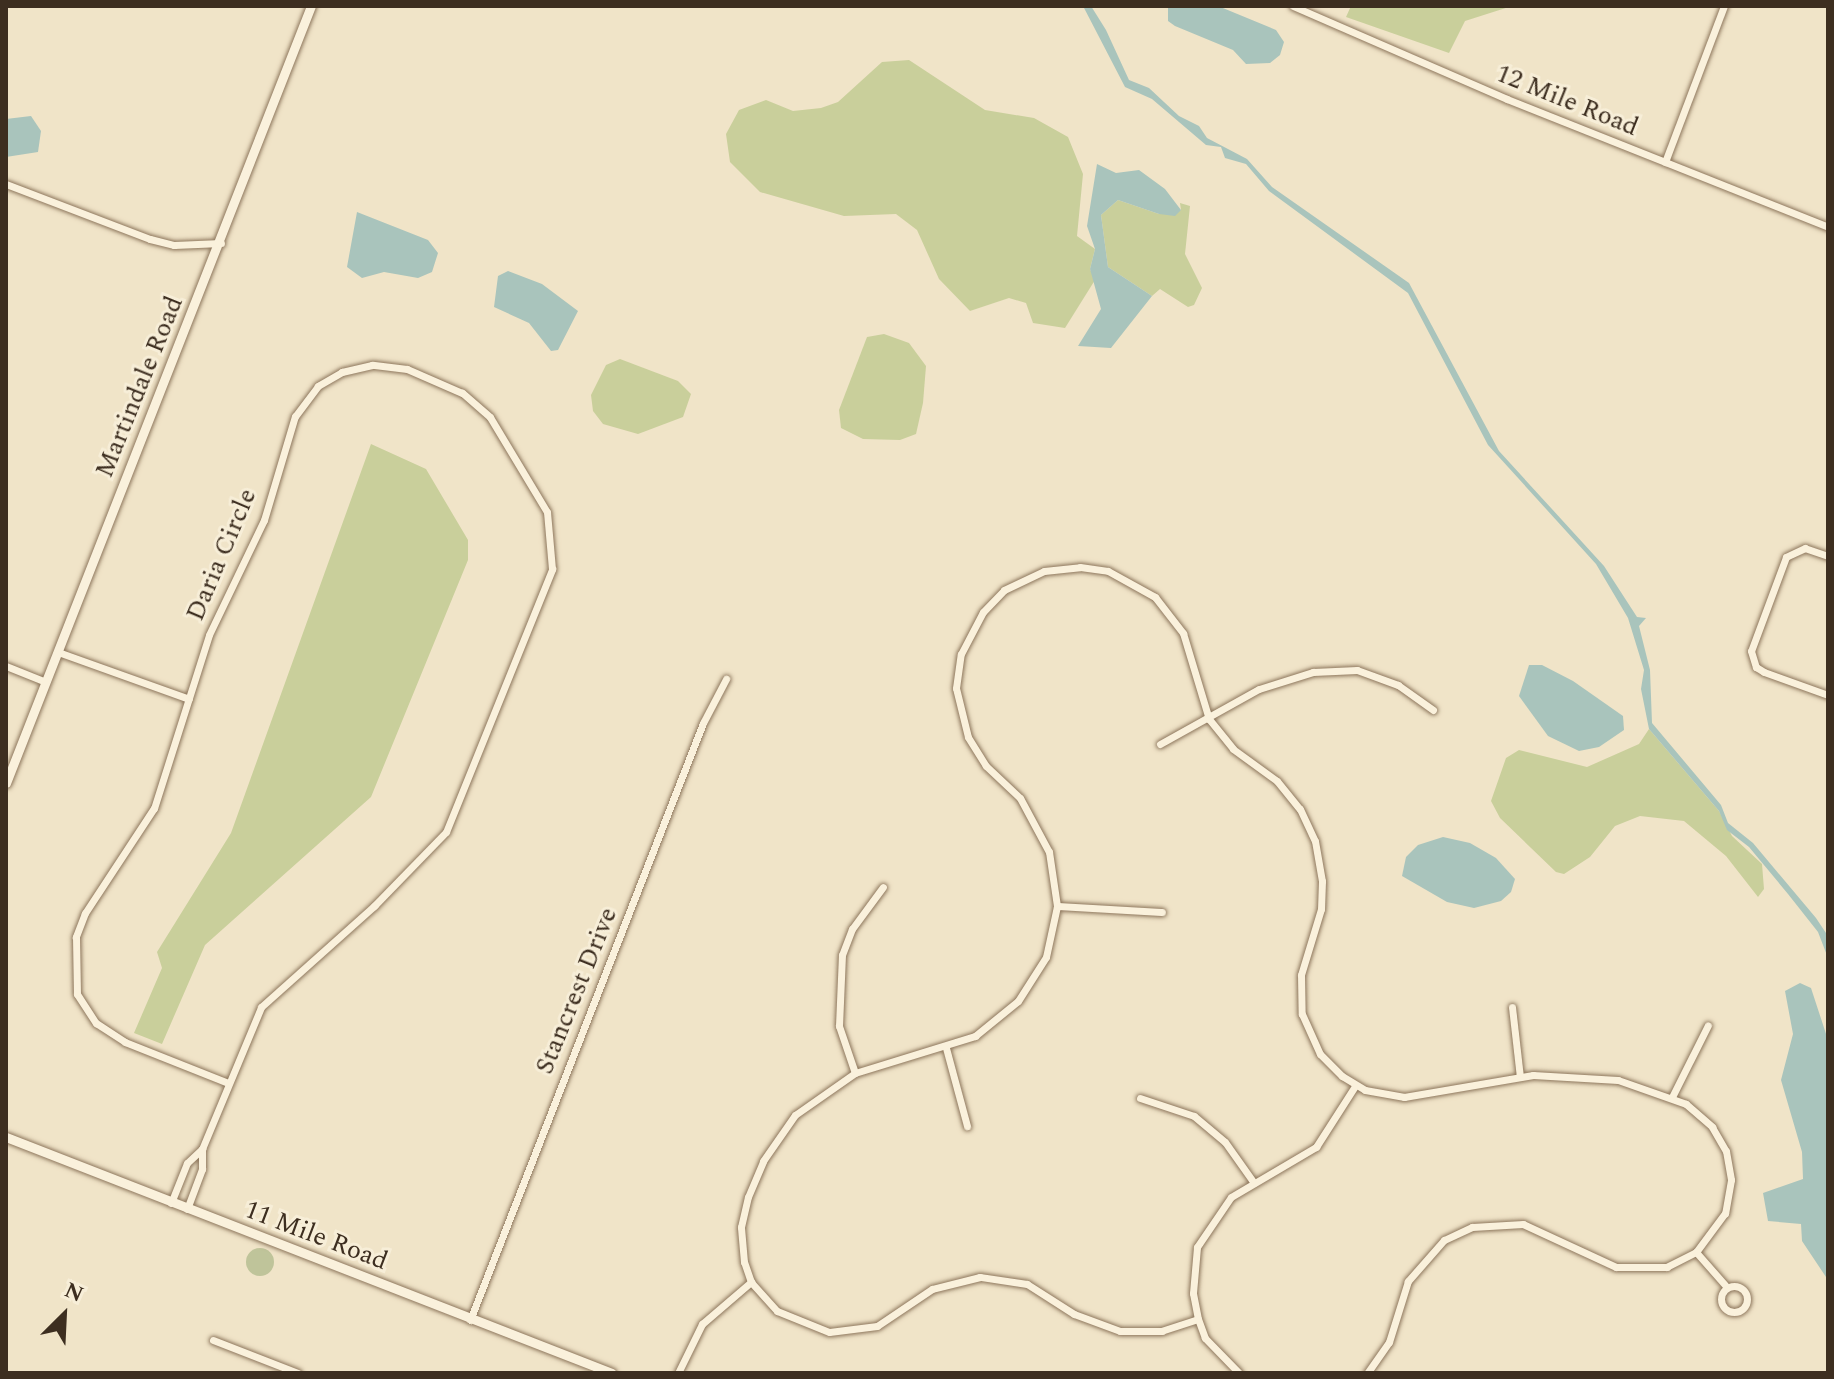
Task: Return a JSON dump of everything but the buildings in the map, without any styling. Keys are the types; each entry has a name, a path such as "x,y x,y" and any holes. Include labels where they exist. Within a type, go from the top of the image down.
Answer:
{"street":[{"name":"Martindale Road","path":"6,783 221,243 311,6"},
{"name":"12 Mile Road","path":"1293,6 1828,227"},
{"path":"1665,162 1724,6"},
{"path":"6,184 150,239 174,245 221,243"},
{"name":"Daria Circle","path":"187,1209 202,1169 202,1149 253,1022 271,996 440,842 552,569 547,512 480,405 454,388 397,366 362,366 318,386 290,424 264,520 212,627 154,808 85,913 74,960 77,994 96,1023 125,1042 228,1083"},
{"path":"1828,556 1805,548 1786,557 1751,651 1756,667 1764,672 1828,695"},
{"path":"1198,1319 1162,1331 1120,1331 1074,1314 1027,1284 980,1277 932,1289 877,1326 829,1332 785,1316 751,1282 741,1227 763,1161 804,1106 855,1073 946,1048 989,1027 1029,988 1046,957 1057,906 1049,852 1033,817 981,758 962,722 958,670 966,639 983,612 1004,590 1044,571 1093,568 1125,577 1155,597 1183,633 1209,719 1233,749 1286,790 1311,831 1321,867 1322,897 1301,975 1302,1014 1320,1054 1355,1086 1381,1095 1417,1097 1520,1077 1600,1077 1672,1097 1712,1127 1730,1164 1725,1213 1696,1252 1667,1267 1634,1270 1523,1224 1472,1227 1444,1240 1416,1268 1402,1295 1389,1342 1367,1373"},
{"path":"58,652 189,699"},
{"path":"6,666 46,682"},
{"path":"1160,744 1259,689 1313,672 1357,670 1398,685 1433,710"},
{"name":"Stancrest Drive","path":"470,1320 703,723 726,679"},
{"path":"855,1073 839,1026 842,955 852,929 883,887"},
{"path":"1057,906 1162,912"},
{"path":"1512,1007 1520,1077"},
{"path":"1672,1097 1708,1025"},
{"path":"946,1048 967,1126"},
{"path":"1239,1373 1205,1338 1198,1319 1192,1281 1197,1247 1218,1209 1254,1183 1316,1147 1355,1086"},
{"path":"1140,1098 1194,1116 1225,1142 1254,1183"},
{"name":"11 Mile Road","path":"6,1137 612,1373"},
{"name":"Daria Circle","path":"171,1203 187,1163 202,1149"},
{"path":"1696,1252 1725,1285"},
{"path":"678,1373 702,1324 751,1282"},
{"path":"213,1340 298,1373"}],"green space":[{"path":"1351,6 1512,6 1465,21 1449,53 1346,17"},
{"path":"909,60 985,110 1034,118 1068,137 1083,174 1077,236 1095,249 1090,269 1095,280 1065,328 1033,323 1026,303 1009,298 970,311 939,279 917,230 896,214 844,216 760,192 730,162 726,134 739,110 766,100 793,111 821,108 838,102 882,62"},
{"path":"1118,200 1159,214 1181,210 1180,203 1190,206 1185,254 1202,288 1194,305 1188,307 1160,289 1152,296 1108,267 1101,215"},
{"path":"884,334 909,343 926,366 923,403 916,434 900,440 863,439 841,428 839,410 867,337"},
{"path":"620,359 678,381 691,394 683,417 638,434 603,424 593,411 591,395 606,365"},
{"path":"371,444 426,469 468,540 468,560 371,797 205,945 162,1044 134,1033 162,968 157,952 231,833"},
{"path":"1649,729 1719,811 1732,836 1762,864 1764,889 1758,897 1726,856 1684,821 1640,816 1615,826 1590,857 1564,874 1556,872 1500,818 1491,801 1506,758 1519,750 1587,767 1639,744"},
{"path":"260,1248 270,1252 274,1262 270,1272 260,1276 250,1272 246,1262 250,1252"}],"water":[{"path":"1083,6 1091,6 1106,30 1129,80 1149,88 1179,116 1199,126 1207,138 1247,159 1272,187 1409,283 1499,451 1604,566 1637,617 1646,618 1639,626 1650,670 1652,723 1721,805 1728,823 1753,843 1816,918 1828,936 1828,958 1818,932 1749,847 1727,830 1719,811 1649,729 1641,689 1644,670 1628,618 1596,564 1488,445 1408,293 1269,191 1246,164 1225,158 1221,147 1206,145 1152,99 1125,87"},
{"path":"1168,6 1218,6 1276,30 1284,42 1280,55 1270,63 1246,64 1233,50 1168,21"},
{"path":"31,116 41,131 38,152 6,157 6,119"},
{"path":"1097,164 1116,173 1139,170 1165,189 1181,210 1175,216 1159,214 1118,200 1101,215 1108,267 1152,296 1111,348 1078,346 1101,309 1090,269 1095,249 1087,226"},
{"path":"357,212 428,240 438,253 432,272 418,278 384,272 362,278 347,267"},
{"path":"508,271 542,284 578,311 558,350 551,351 529,323 494,307 498,276"},
{"path":"1529,665 1542,665 1573,681 1623,716 1624,730 1599,747 1579,751 1548,736 1519,696"},
{"path":"1443,837 1470,843 1496,858 1515,879 1511,892 1501,901 1474,908 1447,902 1402,876 1406,857 1418,845"},
{"path":"1800,983 1811,988 1828,1040 1828,1280 1802,1241 1801,1224 1768,1221 1763,1193 1803,1179 1802,1152 1781,1080 1793,1034 1785,991"}]}
